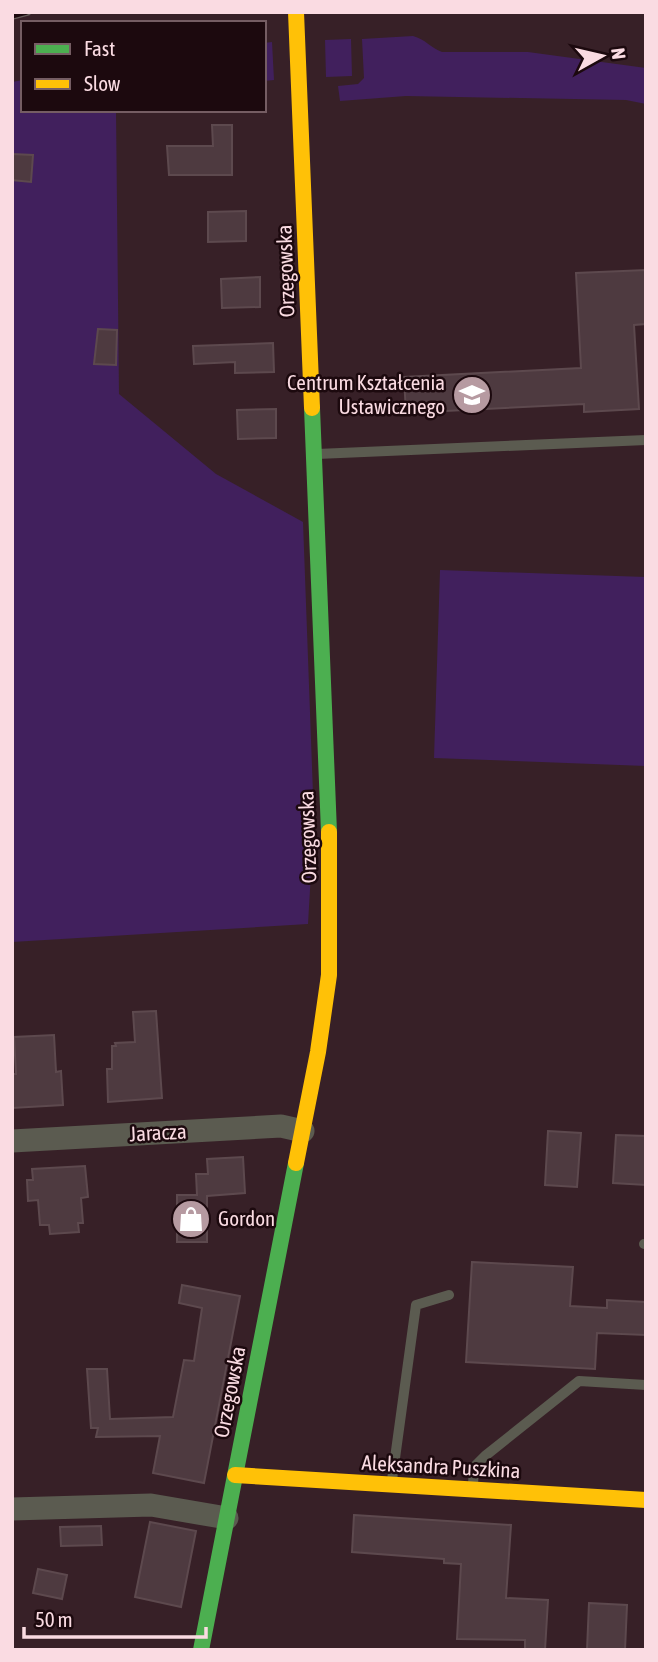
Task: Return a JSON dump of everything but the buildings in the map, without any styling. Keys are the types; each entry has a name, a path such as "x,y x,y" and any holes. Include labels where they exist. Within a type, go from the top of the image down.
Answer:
{"street":[{"name":"Orzegowska","path":"201,1650 303,1131 327,988 331,924 296,12"},
{"name":"Jaracza","path":"12,1140 281,1126 303,1131"},
{"name":"Aleksandra Puszkina","path":"234,1475 646,1500"},
{"path":"12,1509 151,1505 227,1518"}],"lane":[{"path":"315,454 646,440"},
{"path":"390,1486 416,1305 449,1295"},
{"path":"473,1489 474,1467 579,1381 646,1385"}],"shaded area":[{"path":"413,36 442,52 528,52 646,68 646,104 626,100 406,96 340,101 338,86 358,84 364,78 362,39"},
{"path":"351,39 352,76 326,77 325,40"},
{"path":"272,42 274,80 266,81 266,43"},
{"path":"21,80 21,112 116,112 119,394 216,474 303,522 314,821 308,924 12,942 12,82"},
{"path":"440,570 646,577 646,766 434,758"}],"railway":[{"path":"12,16 27,12"}],"traffic: fast":[{"path":"312,408 329,832"},
{"path":"201,1650 296,1163"}],"traffic: slow":[{"path":"296,12 312,408"},
{"path":"296,1163 318,1052 329,975 329,832"},
{"path":"235,1475 646,1500"}],"place":[{"name":"Centrum Kształcenia Ustawicznego","path":"472,395"},
{"name":"Gordon","path":"191,1219"}]}
